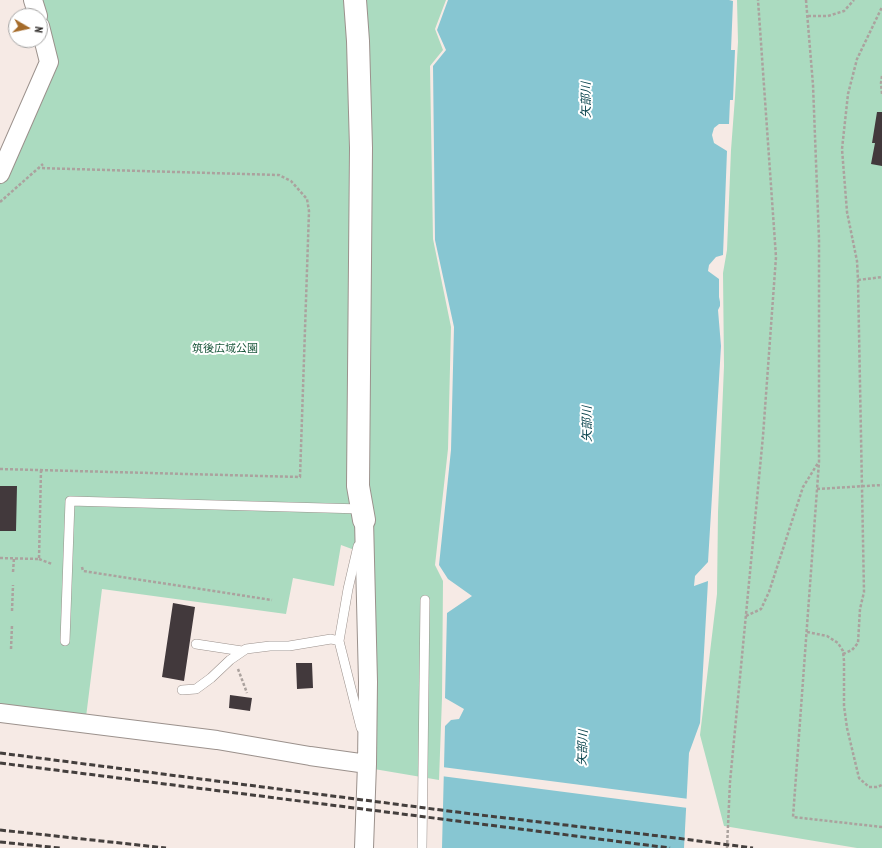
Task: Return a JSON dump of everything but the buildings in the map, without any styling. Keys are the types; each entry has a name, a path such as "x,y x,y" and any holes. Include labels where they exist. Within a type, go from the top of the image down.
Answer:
{"street":[{"path":"355,0 358,41 361,148 358,486 363,515 368,682 364,848"},
{"path":"0,174 49,62 46,48"},
{"path":"0,713 217,740 310,756 367,757"}],"lane":[{"path":"65,641 70,501 363,515 339,641 367,757"},
{"path":"422,848 425,600"},
{"path":"182,690 196,689 211,678 232,658 246,649 270,646 289,646 331,639 339,641"},
{"path":"196,644 242,651"}],"path":[{"path":"727,848 730,782 763,436 776,257 758,0"},
{"path":"806,0 813,85 819,239 818,462 793,817 882,828"},
{"path":"808,16 828,16 844,10 854,0"},
{"path":"843,654 852,650 858,643 860,610 864,592 858,280 857,261 847,212 842,149 848,94 857,59 882,7"},
{"path":"882,76 882,94"},
{"path":"0,202 43,164"},
{"path":"0,469 300,477 309,211 307,199 291,182 279,175 38,168"},
{"path":"858,280 882,277"},
{"path":"745,617 761,609 769,592 803,487 818,462"},
{"path":"39,559 42,470"},
{"path":"817,489 882,485"},
{"path":"0,558 39,559 52,564"},
{"path":"13,572 14,558"},
{"path":"82,567 84,571 272,600"},
{"path":"12,611 13,585"},
{"path":"11,649 12,625"},
{"path":"807,632 827,636 838,643 842,651 844,661 844,706 847,728 859,778 868,788 882,785"},
{"path":"232,658 240,673 247,693"}],"green space":[{"name":"筑後広域公園","path":"37,0 446,0 435,29 443,50 430,66 433,239 451,327 448,449 435,565 443,581 442,698 439,780 374,769 371,556 341,545 334,586 293,578 286,614 102,589 86,717 0,707 0,181 50,72 46,48 48,48 48,8 38,8"},
{"path":"737,0 882,0 882,848 857,848 724,826 700,735 717,594 718,512 724,366 723,273 727,250 731,150 738,42"}],"water":[{"name":"矢部川","path":"448,0 733,1 731,50 735,50 733,100 730,100 729,124 719,124 714,128 712,135 714,143 727,151 723,255 716,257 709,265 708,271 719,279 720,306 718,310 721,346 708,562 695,576 694,586 708,581 700,723 689,753 684,848 442,848 445,726 451,720 459,719 464,709 445,698 447,613 472,596 448,579 439,565 451,450 454,327 435,240 433,66 446,50 437,30"}],"pier":[{"path":"442,767 689,799 688,808 441,776"}],"railway":[{"path":"0,753 472,814 753,848"},
{"path":"0,763 670,848"},
{"path":"0,830 166,848"},
{"path":"0,842 60,848"}]}
